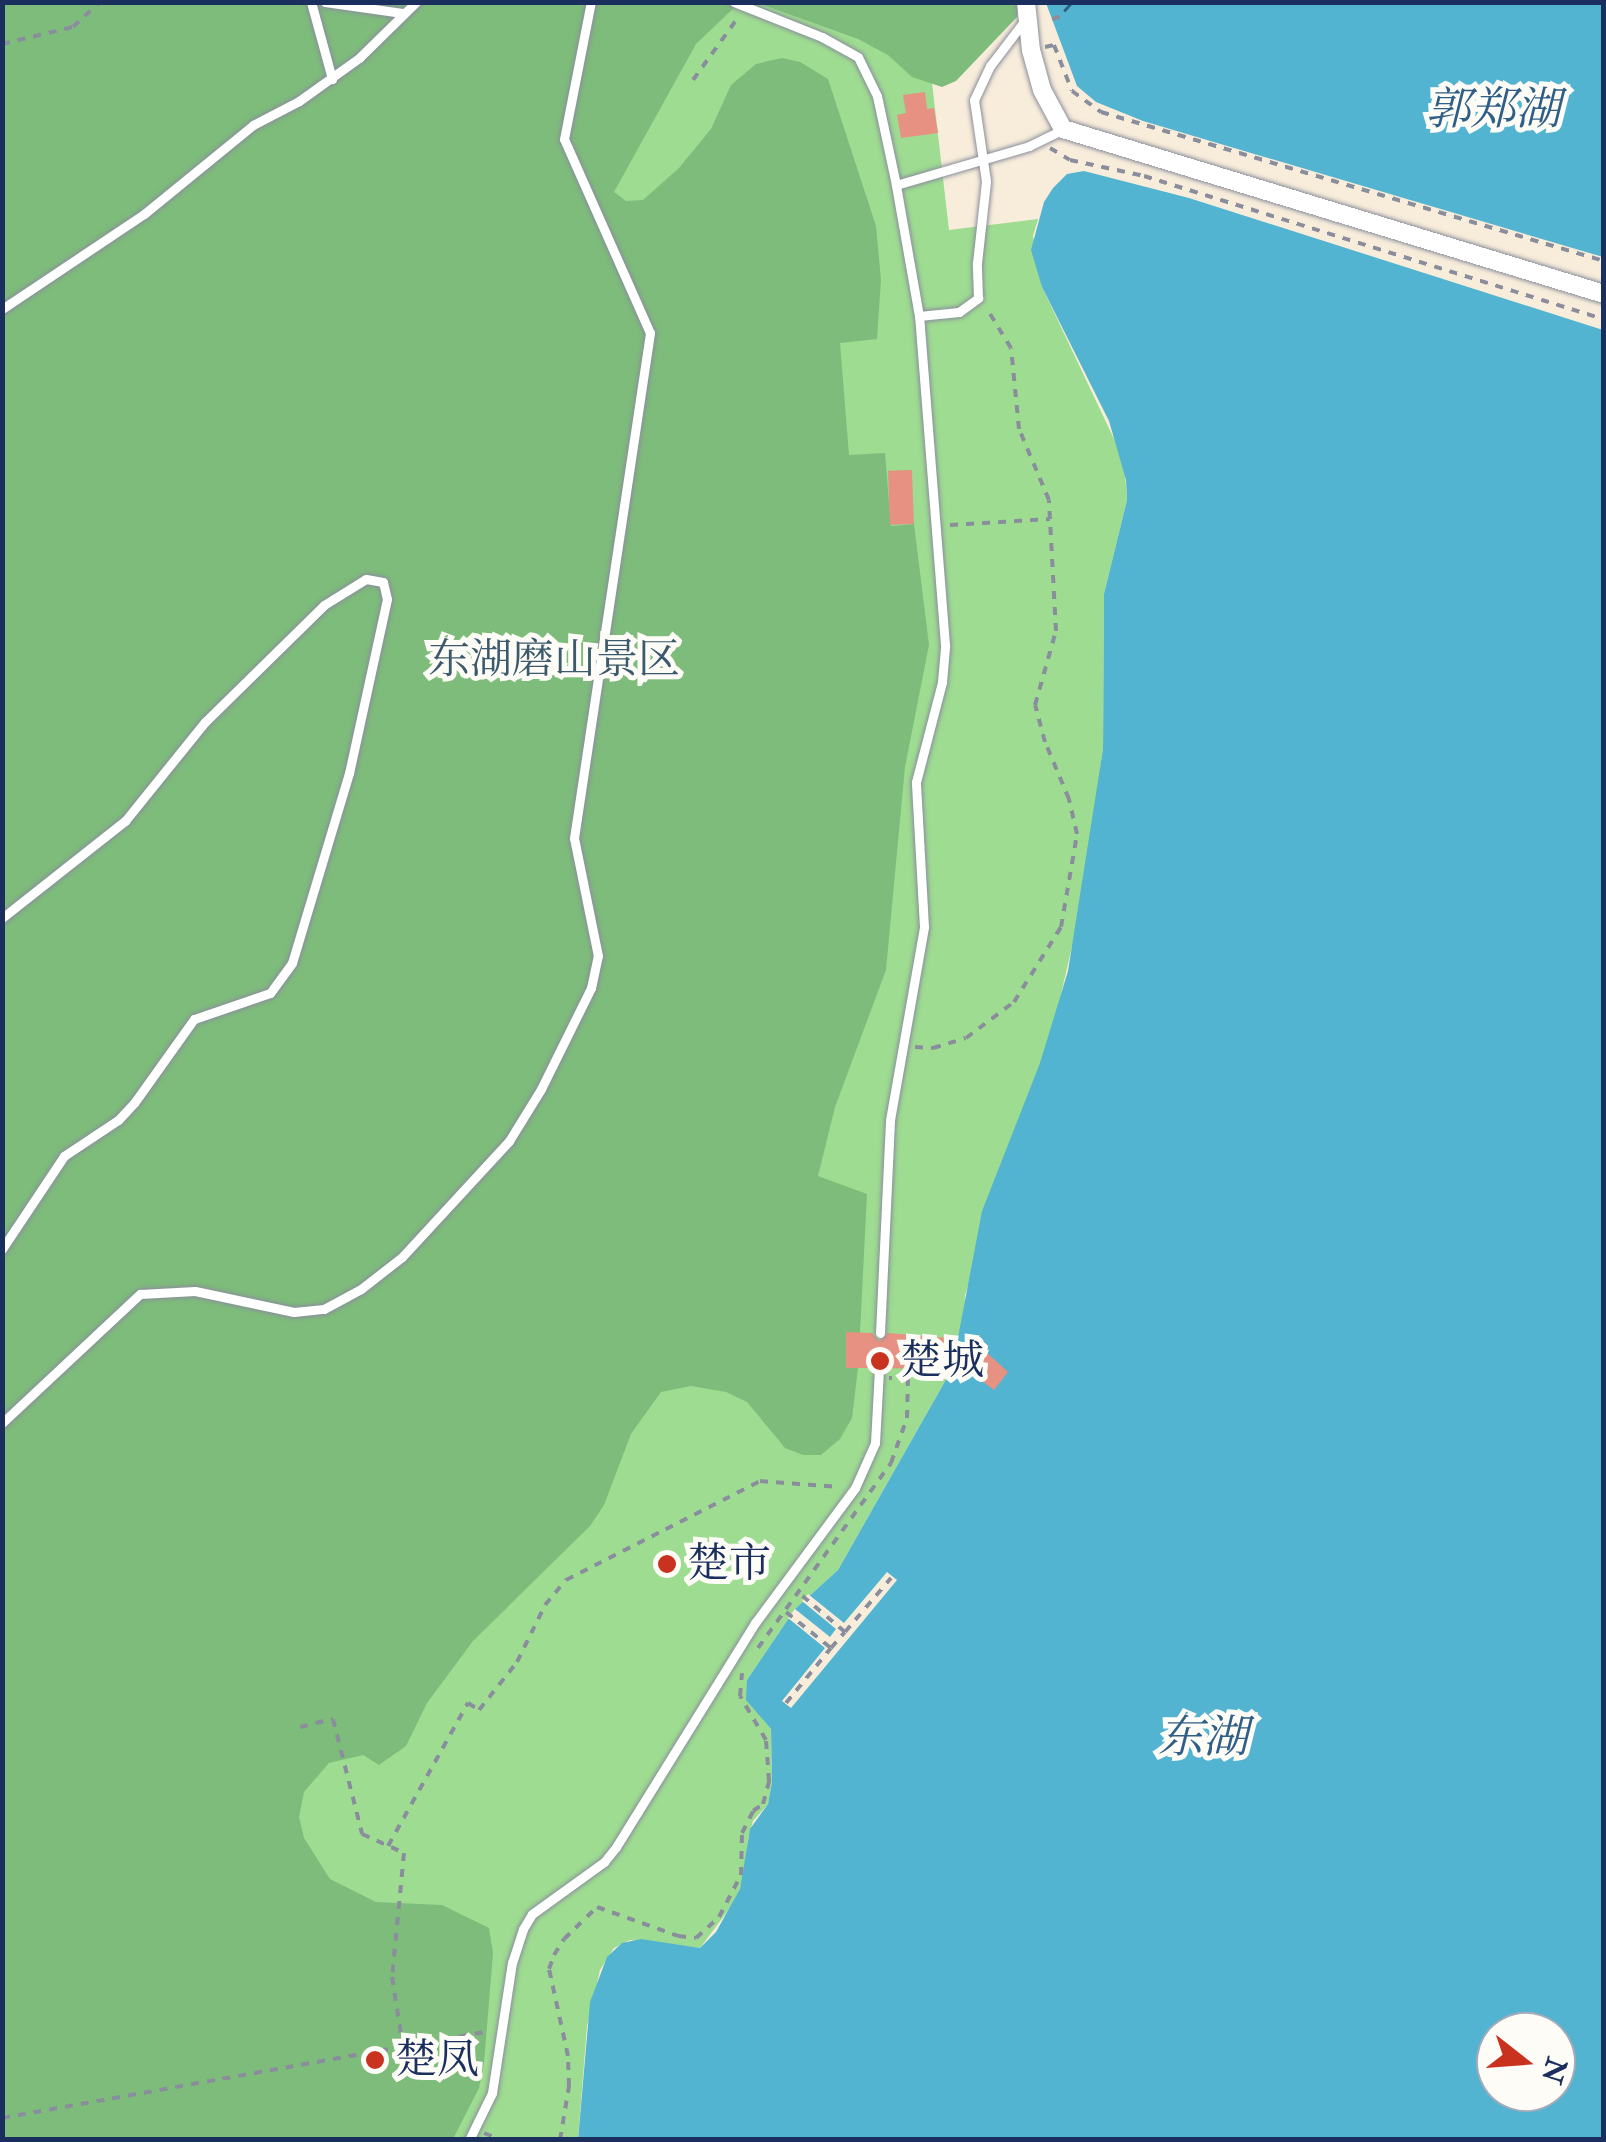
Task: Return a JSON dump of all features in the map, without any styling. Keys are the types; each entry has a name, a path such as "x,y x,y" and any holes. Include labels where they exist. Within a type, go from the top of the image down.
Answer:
{"street":[{"path":"1026,10 1031,50 1046,105 1063,129 1604,294"}],"lane":[{"path":"311,2 332,79"},
{"path":"325,2 402,13"},
{"path":"2,309 144,214 253,126 332,79 416,2"},
{"path":"2,1423 140,1294 195,1291 294,1312 324,1309 362,1290 402,1256 509,1141 541,1089 591,988 598,956 574,838 650,333 564,139 590,2"},
{"path":"734,2 822,36 858,57 882,110 919,316 944,666 916,782 924,928 890,1120 880,1333"},
{"path":"919,316 959,312 978,298 986,160 974,107 976,93 1026,10"},
{"path":"896,185 1041,142 1063,129"},
{"path":"2,918 126,821 205,722 324,605 366,579 383,582 388,599 349,773 292,964 270,993 194,1019 118,1120 75,1144 64,1156 2,1249"},
{"path":"469,2140 492,2093 512,1963 532,1914 604,1862 616,1847 755,1623 854,1488 875,1443 879,1373"}],"path":[{"path":"2,44 73,27 100,2"},
{"path":"693,80 746,7"},
{"path":"1052,19 1064,15"},
{"path":"1031,50 1054,45 1072,91 1101,112 1604,262"},
{"path":"1041,142 1070,160 1144,176 1604,319"},
{"path":"904,1045 933,1048 953,1043 999,1016 1014,1002 1060,927 1076,834 1035,706 1056,631 1050,518 1044,485 1019,429 1011,348 978,298"},
{"path":"935,526 1050,518"},
{"path":"754,1652 882,1481 903,1434 908,1378 879,1373"},
{"path":"388,1846 468,1703 480,1710 517,1662 545,1605 566,1580 760,1481 854,1488"},
{"path":"786,1703 891,1578"},
{"path":"799,1593 846,1632"},
{"path":"786,1612 831,1648"},
{"path":"560,2140 568,2056 550,1969 554,1954 597,1907 678,1936 696,1938 719,1918 740,1875 742,1833 753,1811 763,1804 770,1781 766,1740 740,1696 744,1669"},
{"path":"300,1727 333,1719 362,1834 404,1854 392,1977 404,2047"},
{"path":"2,2118 502,2030"}],"green space":[{"name":"东湖磨山景区","path":"3,3 871,3 928,48 949,230 1038,219 1033,236 1042,287 1124,460 1127,500 1104,594 1103,749 1079,916 1055,1020 965,1295 964,1325 952,1369 838,1570 795,1609 747,1680 750,1704 771,1729 772,1782 768,1804 753,1821 736,1900 700,1948 630,1940 614,1948 600,1970 587,2026 578,2139 3,2140"},
{"name":"东湖磨山景区","path":"3,3 739,3 696,44 614,192 626,201 643,200 679,168 711,129 731,85 756,64 782,58 800,62 828,79 876,226 881,280 877,339 840,343 849,455 885,453 891,526 914,524 929,645 905,767 886,970 835,1107 818,1176 867,1194 860,1333 846,1367 858,1368 852,1418 840,1439 821,1455 803,1455 785,1448 747,1402 726,1392 691,1386 661,1392 631,1434 604,1505 590,1526 473,1641 427,1703 406,1746 379,1765 363,1755 329,1763 304,1792 299,1817 304,1838 330,1879 376,1902 442,1905 489,1928 493,1953 484,2063 479,2088 453,2139 3,2140"},
{"path":"758,3 1019,3 1017,17 956,81 942,87 912,77 888,55 858,39"}],"water":[{"name":"郭郑湖","path":"1046,3 1603,3 1603,257 1143,121 1096,102 1077,86"},
{"name":"东湖","path":"1084,171 1189,198 1603,330 1603,2139 578,2140 590,2002 607,1957 622,1943 641,1939 700,1948 716,1932 740,1889 750,1829 768,1804 772,1782 771,1729 746,1700 747,1680 795,1609 838,1570 952,1369 982,1211 1040,1063 1068,971 1103,749 1104,594 1127,500 1126,480 1109,421 1042,287 1031,250 1044,202 1067,174"}],"pier":[{"path":"887,1572 897,1580 791,1708 782,1701 825,1648 788,1618 795,1609 830,1637 836,1629 802,1601 808,1594 844,1623"}],"building":[{"path":"925,92 927,109 934,108 938,133 901,138 897,115 906,113 903,95"},
{"path":"912,470 914,524 890,525 888,471"},
{"name":"楚城","path":"846,1332 872,1333 879,1341 888,1333 951,1338 985,1351 1008,1372 994,1390 978,1378 984,1369 943,1354 915,1355 915,1369 887,1368 878,1360 871,1368 846,1368"}],"ferry route":[{"path":"1064,11 1072,2"}],"place":[{"name":"楚城","path":"880,1361"},
{"name":"楚市","path":"667,1564"},
{"name":"楚凤","path":"375,2060"}]}
